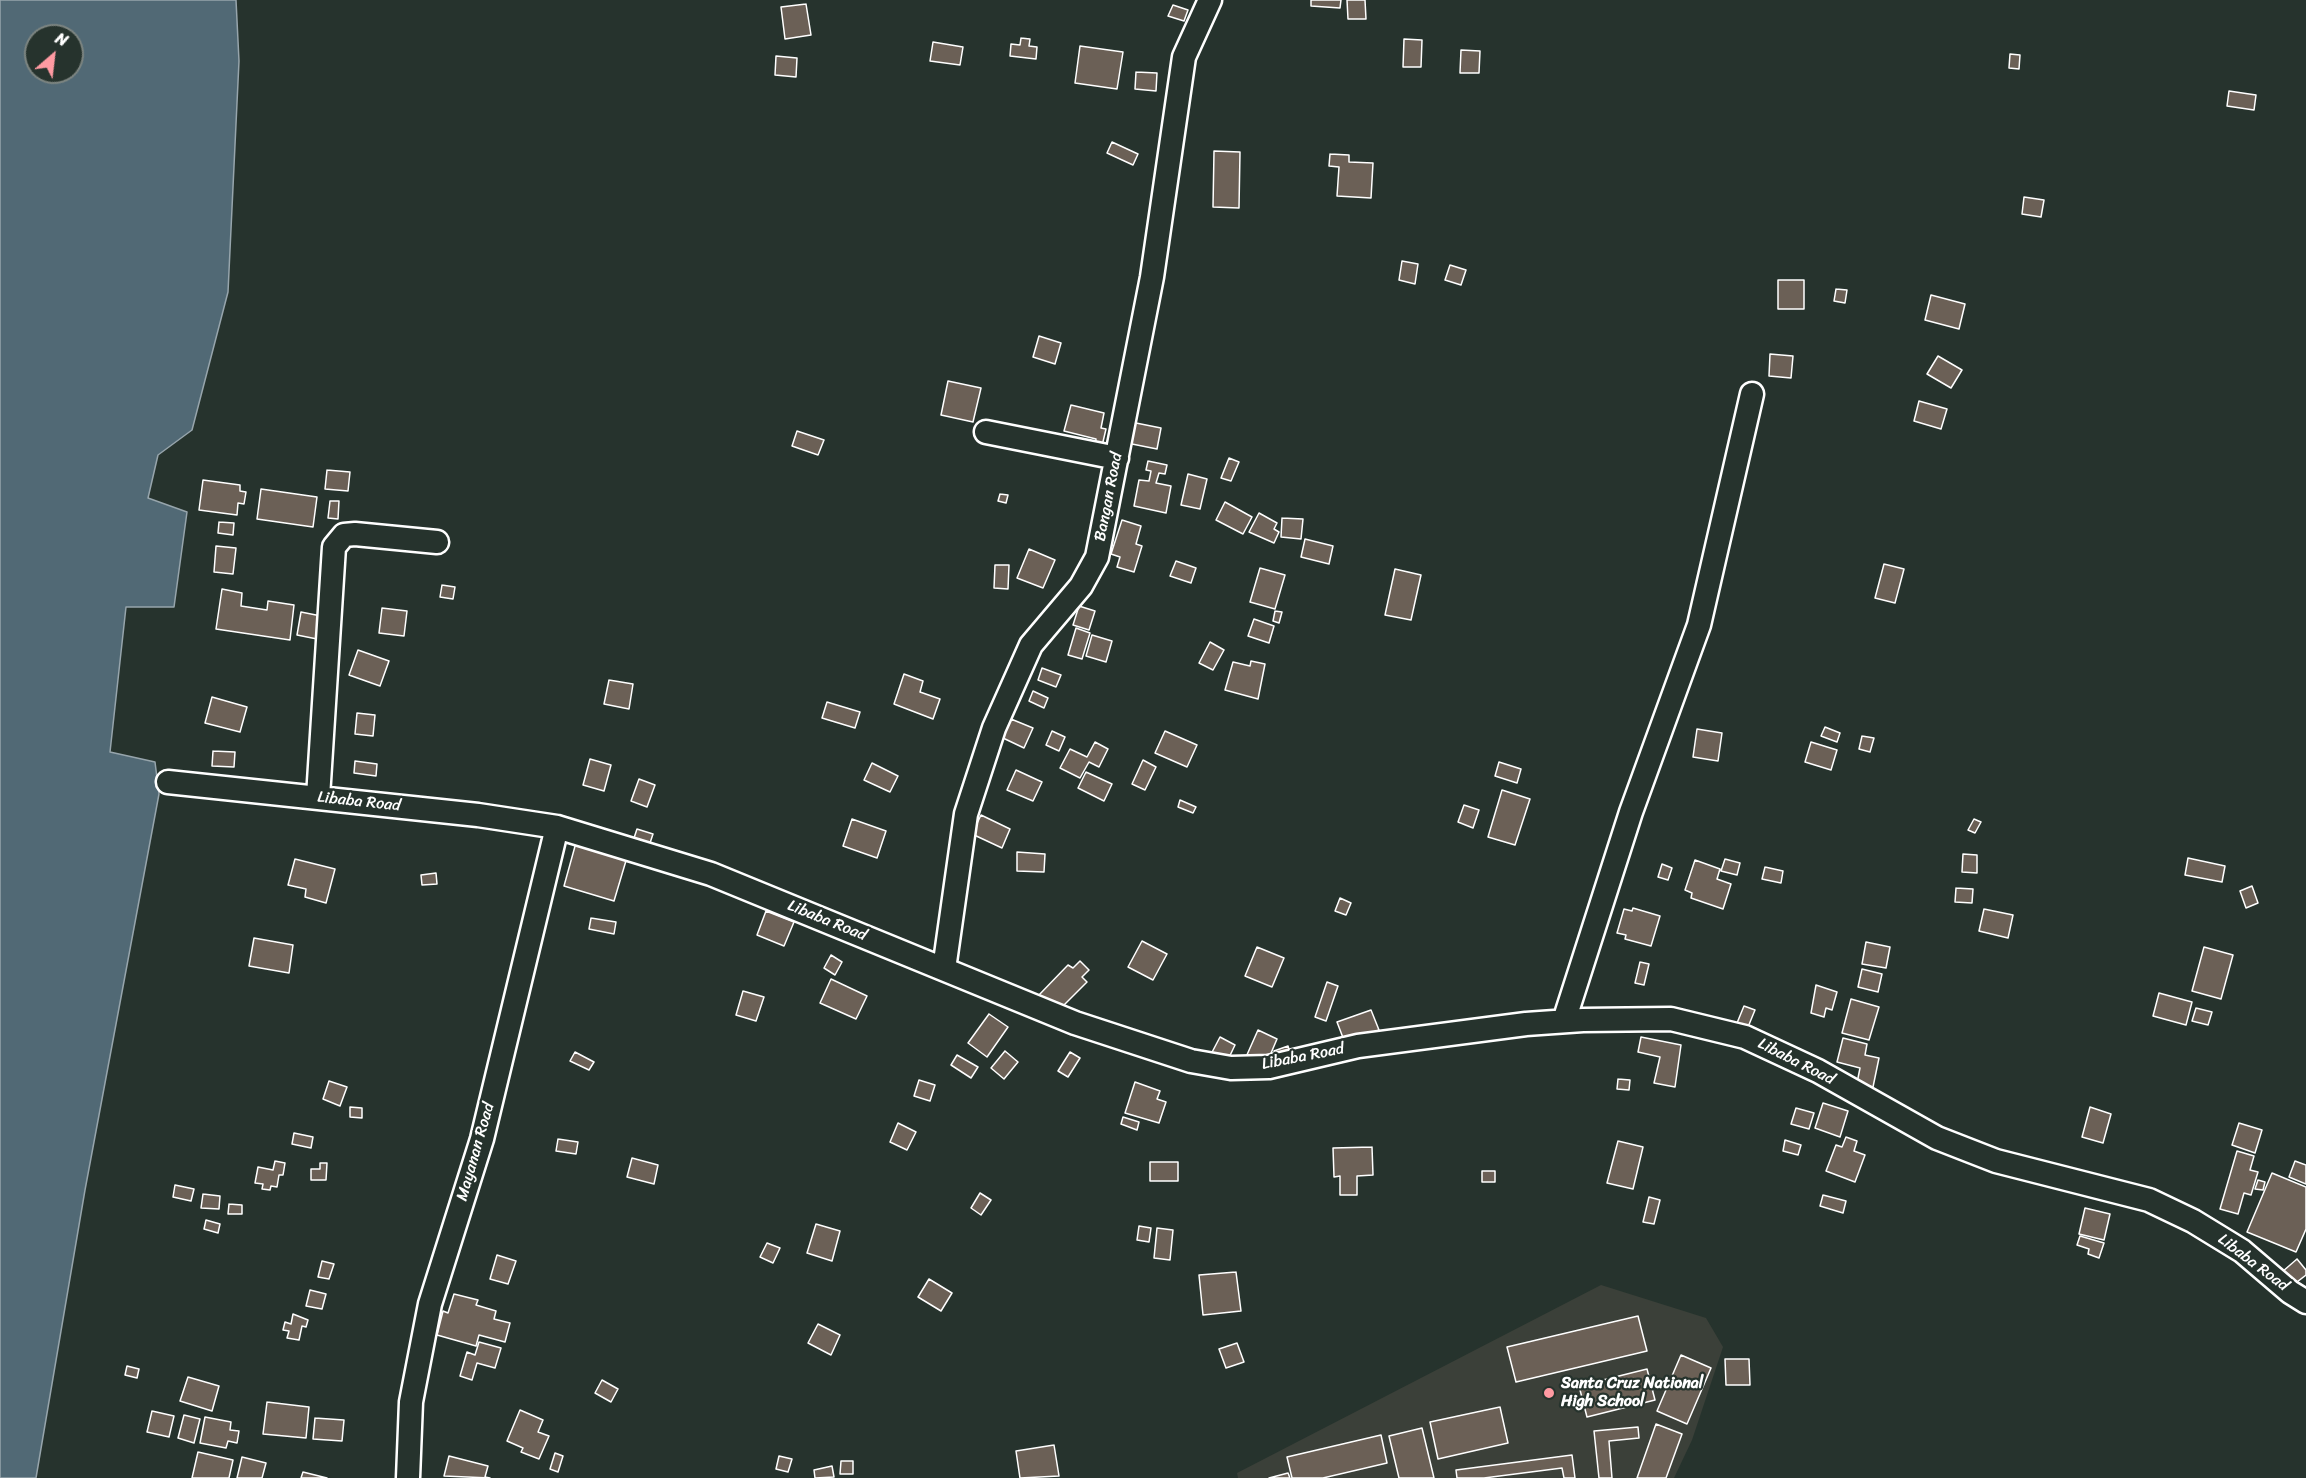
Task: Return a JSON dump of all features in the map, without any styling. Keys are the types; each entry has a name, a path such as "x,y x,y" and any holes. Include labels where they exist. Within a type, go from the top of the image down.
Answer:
{"street":[{"name":"Bangan Road","path":"944,969 966,814 990,739 1032,645 1081,586 1097,557 1152,277 1184,57 1203,2"},
{"path":"1564,1022 1631,812 1699,625 1752,394"},
{"path":"986,432 1117,458"},
{"path":"318,798 334,547 344,535 355,534 436,542"},
{"name":"Libaba Road","path":"168,782 557,826 711,874 1075,1023 1191,1061 1231,1068 1269,1066 1311,1059 1358,1046 1526,1024 1671,1019 1745,1036 1818,1071 1937,1138 1996,1161 2149,1200 2193,1221 2242,1251 2290,1292 2306,1302"},
{"name":"Mayanan Road","path":"408,1478 411,1402 430,1304 482,1139 557,826"}],"shaded area":[{"name":"Santa Cruz National High School","path":"1601,1285 1706,1318 1723,1347 1692,1440 1674,1478 1238,1478 1237,1473"}],"water":[{"path":"0,0 236,0 239,61 228,292 192,430 158,455 148,498 187,512 174,607 126,607 110,752 155,762 159,794 85,1190 36,1478 0,1478"}],"building":[{"path":"1311,0 1341,0 1340,8 1311,6"},
{"path":"1347,0 1365,0 1366,19 1348,19"},
{"path":"806,4 811,35 785,39 781,7"},
{"path":"1173,5 1188,10 1184,21 1168,16"},
{"path":"1021,38 1030,39 1029,46 1037,47 1036,59 1010,56 1011,44 1020,45"},
{"path":"1404,39 1422,40 1421,67 1403,67"},
{"path":"933,42 963,47 960,65 930,61"},
{"path":"1080,46 1123,52 1117,89 1075,83"},
{"path":"1461,50 1480,51 1479,73 1460,73"},
{"path":"2010,54 2020,55 2019,69 2009,68"},
{"path":"776,56 797,58 796,77 775,75"},
{"path":"1136,72 1157,73 1156,91 1135,89"},
{"path":"2229,91 2256,95 2254,110 2227,106"},
{"path":"1112,142 1138,154 1133,165 1107,153"},
{"path":"1214,151 1240,152 1239,208 1213,207"},
{"path":"1330,154 1349,155 1349,162 1373,163 1371,198 1337,196 1339,167 1329,166"},
{"path":"2024,197 2044,200 2041,217 2022,214"},
{"path":"1402,261 1418,264 1415,284 1399,280"},
{"path":"1450,265 1466,270 1461,285 1445,280"},
{"path":"1778,280 1804,280 1804,309 1778,309"},
{"path":"1836,289 1847,290 1845,303 1834,301"},
{"path":"1931,295 1965,304 1959,329 1925,320"},
{"path":"1039,336 1061,343 1055,364 1033,357"},
{"path":"1770,354 1793,356 1791,378 1769,376"},
{"path":"1938,356 1962,370 1951,388 1927,374"},
{"path":"948,381 981,388 973,422 941,415"},
{"path":"1919,401 1947,409 1941,429 1914,421"},
{"path":"1071,405 1104,413 1101,428 1106,429 1102,446 1095,444 1096,439 1064,431"},
{"path":"1131,422 1161,428 1157,449 1127,443"},
{"path":"797,431 824,440 818,455 792,446"},
{"path":"1229,458 1239,462 1231,481 1221,478"},
{"path":"1148,461 1167,465 1165,474 1159,473 1156,483 1171,486 1166,513 1134,506 1139,480 1149,481 1151,471 1146,470"},
{"path":"327,470 350,472 348,491 325,489"},
{"path":"1188,474 1207,479 1200,509 1181,505"},
{"path":"203,480 240,485 240,491 246,492 244,504 238,503 237,515 199,510"},
{"path":"261,489 317,497 313,527 257,519"},
{"path":"1000,494 1008,495 1006,503 998,501"},
{"path":"330,501 339,501 338,519 328,518"},
{"path":"1225,502 1252,517 1243,534 1216,520"},
{"path":"1259,513 1277,523 1274,529 1279,532 1274,543 1249,532"},
{"path":"1282,518 1303,519 1301,539 1281,537"},
{"path":"1122,520 1141,526 1136,544 1142,546 1134,572 1117,567 1120,557 1111,554"},
{"path":"219,522 234,523 233,535 218,533"},
{"path":"1305,539 1333,546 1329,564 1301,557"},
{"path":"216,546 236,548 233,574 214,572"},
{"path":"1029,549 1055,560 1043,588 1017,578"},
{"path":"1176,561 1196,568 1191,583 1170,576"},
{"path":"1884,564 1904,569 1895,603 1875,598"},
{"path":"995,565 1009,565 1008,589 994,588"},
{"path":"1260,568 1285,575 1275,609 1250,602"},
{"path":"1395,569 1421,575 1411,620 1385,615"},
{"path":"442,585 455,587 453,599 440,597"},
{"path":"222,589 242,593 241,606 267,610 268,601 294,605 290,640 216,629"},
{"path":"1079,606 1095,611 1089,630 1073,625"},
{"path":"382,608 407,611 404,636 379,633"},
{"path":"1275,611 1282,612 1279,623 1273,621"},
{"path":"301,612 326,617 322,640 297,635"},
{"path":"1254,619 1274,626 1269,643 1248,636"},
{"path":"1076,628 1090,633 1082,659 1068,655"},
{"path":"1092,635 1112,641 1106,662 1086,656"},
{"path":"1210,642 1224,650 1213,670 1199,663"},
{"path":"358,650 389,661 380,686 349,675"},
{"path":"1251,661 1265,664 1258,699 1225,690 1233,662 1250,666"},
{"path":"1042,668 1061,675 1056,687 1038,680"},
{"path":"904,674 923,681 920,692 940,699 933,719 894,704"},
{"path":"609,680 633,684 629,709 604,704"},
{"path":"1033,691 1048,698 1044,708 1029,701"},
{"path":"212,697 247,707 240,732 205,723"},
{"path":"827,702 860,712 855,728 822,718"},
{"path":"357,713 375,715 373,736 355,734"},
{"path":"1011,719 1033,728 1024,748 1003,738"},
{"path":"1825,727 1840,733 1837,742 1821,736"},
{"path":"1697,729 1722,733 1718,761 1693,757"},
{"path":"1052,731 1065,737 1059,751 1046,745"},
{"path":"1165,731 1197,745 1187,767 1155,753"},
{"path":"1862,736 1874,738 1870,752 1859,749"},
{"path":"1095,742 1108,749 1099,767 1089,762 1080,778 1060,768 1070,749 1087,757"},
{"path":"1811,742 1837,750 1831,770 1805,762"},
{"path":"213,751 235,752 234,767 212,766"},
{"path":"590,759 611,765 604,791 583,785"},
{"path":"1143,760 1156,767 1145,790 1132,784"},
{"path":"355,761 377,764 376,776 354,773"},
{"path":"1499,762 1521,769 1517,783 1495,776"},
{"path":"872,763 898,776 890,792 864,780"},
{"path":"1016,770 1042,782 1033,801 1007,790"},
{"path":"1086,772 1112,784 1104,801 1078,788"},
{"path":"639,779 655,785 647,807 631,801"},
{"path":"1502,790 1530,799 1515,845 1488,837"},
{"path":"1180,800 1196,807 1193,813 1178,807"},
{"path":"1464,805 1479,810 1473,828 1458,822"},
{"path":"981,815 1010,829 1002,848 972,834"},
{"path":"852,819 886,831 877,858 843,846"},
{"path":"1974,819 1981,822 1975,833 1968,830"},
{"path":"637,829 653,834 649,846 633,841"},
{"path":"577,839 628,854 614,901 564,886"},
{"path":"1017,852 1045,854 1044,872 1017,871"},
{"path":"1963,854 1977,855 1977,873 1962,872"},
{"path":"2188,858 2225,866 2222,882 2185,875"},
{"path":"295,859 335,869 326,903 305,897 306,889 288,885"},
{"path":"1725,859 1740,863 1737,875 1721,871"},
{"path":"1695,860 1720,869 1717,879 1731,884 1723,909 1691,898 1692,893 1685,890"},
{"path":"1662,864 1672,868 1668,880 1658,877"},
{"path":"1765,867 1783,871 1781,883 1762,879"},
{"path":"436,873 437,884 422,885 421,875"},
{"path":"2252,886 2258,903 2246,908 2240,891"},
{"path":"1956,888 1973,889 1972,903 1955,902"},
{"path":"1340,898 1351,903 1346,915 1335,911"},
{"path":"1633,908 1660,916 1651,946 1625,939 1626,935 1617,933 1624,909 1632,911"},
{"path":"1984,909 2013,915 2008,938 1979,931"},
{"path":"766,911 794,922 784,946 757,935"},
{"path":"591,918 616,922 614,934 589,929"},
{"path":"254,938 293,945 289,973 249,966"},
{"path":"1142,941 1167,954 1153,980 1128,967"},
{"path":"1866,942 1890,947 1886,968 1862,964"},
{"path":"1257,947 1284,958 1272,987 1245,976"},
{"path":"2204,947 2233,955 2221,999 2192,991"},
{"path":"831,955 842,962 835,975 824,968"},
{"path":"1080,961 1089,970 1082,977 1087,982 1055,1014 1037,997 1068,965 1073,968"},
{"path":"1640,962 1649,964 1644,985 1635,983"},
{"path":"1862,969 1882,974 1878,992 1858,987"},
{"path":"831,979 867,996 856,1019 820,1003"},
{"path":"1327,982 1338,986 1326,1021 1315,1017"},
{"path":"1816,985 1837,992 1832,1010 1826,1008 1824,1017 1811,1013"},
{"path":"743,991 764,997 756,1021 736,1015"},
{"path":"2159,993 2192,1002 2186,1025 2153,1016"},
{"path":"1851,999 1879,1007 1869,1040 1842,1033"},
{"path":"1744,1006 1755,1010 1748,1027 1737,1023"},
{"path":"2196,1008 2212,1012 2208,1025 2192,1021"},
{"path":"1371,1010 1379,1030 1345,1043 1337,1022"},
{"path":"989,1014 1008,1027 987,1057 968,1043"},
{"path":"1258,1030 1277,1039 1266,1065 1246,1057"},
{"path":"1220,1037 1235,1045 1225,1066 1209,1058"},
{"path":"1641,1037 1681,1045 1675,1087 1654,1083 1660,1057 1638,1052"},
{"path":"1843,1038 1867,1044 1865,1055 1879,1058 1873,1087 1857,1083 1860,1068 1837,1062"},
{"path":"1288,1046 1292,1060 1278,1064 1274,1051"},
{"path":"1005,1051 1018,1062 1004,1079 991,1068"},
{"path":"575,1052 594,1062 589,1070 570,1061"},
{"path":"1070,1052 1080,1058 1068,1077 1058,1071"},
{"path":"957,1055 978,1067 971,1078 951,1065"},
{"path":"1618,1079 1630,1080 1629,1090 1617,1089"},
{"path":"919,1080 935,1085 930,1101 914,1096"},
{"path":"329,1081 347,1087 340,1106 323,1099"},
{"path":"1135,1082 1160,1091 1157,1099 1166,1102 1159,1123 1125,1113"},
{"path":"1823,1103 1848,1111 1840,1137 1815,1128"},
{"path":"350,1107 362,1108 362,1118 350,1117"},
{"path":"2090,1107 2111,1114 2103,1143 2082,1137"},
{"path":"1796,1108 1814,1113 1809,1129 1791,1124"},
{"path":"1123,1117 1139,1122 1137,1130 1121,1124"},
{"path":"898,1123 916,1132 907,1150 890,1142"},
{"path":"2239,1123 2262,1130 2255,1153 2232,1145"},
{"path":"294,1133 313,1137 311,1148 292,1144"},
{"path":"1846,1137 1857,1141 1854,1151 1865,1155 1855,1182 1826,1171 1836,1145 1842,1147"},
{"path":"558,1139 578,1142 576,1154 556,1151"},
{"path":"1785,1140 1801,1145 1798,1155 1783,1151"},
{"path":"1618,1141 1643,1147 1633,1189 1607,1183"},
{"path":"1372,1147 1373,1175 1357,1176 1357,1195 1340,1195 1340,1176 1334,1177 1333,1148"},
{"path":"2237,1151 2254,1156 2250,1170 2258,1172 2251,1195 2244,1193 2238,1214 2220,1209"},
{"path":"632,1158 658,1165 654,1184 627,1177"},
{"path":"275,1161 285,1163 283,1175 279,1175 277,1187 271,1186 270,1190 262,1189 263,1184 255,1183 258,1167 273,1170"},
{"path":"2295,1161 2306,1165 2306,1184 2289,1177"},
{"path":"1150,1162 1178,1162 1178,1181 1150,1181"},
{"path":"320,1163 327,1163 326,1180 311,1180 311,1169 320,1169"},
{"path":"1482,1171 1495,1171 1495,1182 1482,1182"},
{"path":"2272,1173 2306,1187 2306,1229 2296,1252 2247,1232"},
{"path":"2258,1180 2265,1182 2263,1190 2255,1189"},
{"path":"175,1185 194,1189 191,1201 173,1197"},
{"path":"980,1193 991,1200 981,1215 971,1208"},
{"path":"203,1194 220,1196 219,1209 201,1208"},
{"path":"1823,1195 1846,1201 1843,1213 1820,1206"},
{"path":"1649,1197 1660,1200 1654,1224 1643,1222"},
{"path":"229,1204 242,1205 242,1214 228,1214"},
{"path":"2085,1208 2110,1214 2104,1240 2079,1234"},
{"path":"206,1220 220,1224 218,1233 204,1229"},
{"path":"816,1224 840,1231 832,1261 807,1253"},
{"path":"1139,1226 1151,1228 1149,1242 1137,1240"},
{"path":"1157,1228 1173,1230 1170,1260 1154,1258"},
{"path":"2080,1236 2104,1243 2099,1258 2088,1254 2089,1249 2077,1245"},
{"path":"767,1243 780,1248 773,1263 760,1257"},
{"path":"497,1255 516,1261 508,1284 490,1279"},
{"path":"2297,1259 2306,1270 2306,1275 2293,1285 2282,1272"},
{"path":"322,1261 334,1264 329,1279 318,1277"},
{"path":"1236,1272 1241,1311 1203,1315 1199,1275"},
{"path":"929,1279 952,1293 941,1311 918,1297"},
{"path":"310,1290 326,1294 322,1309 306,1306"},
{"path":"454,1294 478,1300 476,1305 496,1311 494,1319 510,1323 505,1342 479,1335 476,1346 437,1335 443,1311 448,1313"},
{"path":"293,1314 308,1320 306,1327 302,1326 299,1340 287,1338 289,1331 283,1330 285,1322 291,1324"},
{"path":"1638,1316 1647,1351 1516,1382 1507,1347"},
{"path":"818,1324 840,1335 831,1355 808,1343"},
{"path":"479,1342 501,1348 495,1368 477,1363 472,1380 460,1376 467,1352 475,1355"},
{"path":"1237,1343 1244,1362 1226,1368 1219,1349"},
{"path":"1681,1355 1711,1368 1687,1424 1657,1411"},
{"path":"1725,1359 1749,1359 1750,1385 1726,1385"},
{"path":"127,1366 139,1369 137,1378 125,1375"},
{"path":"1647,1369 1655,1400 1587,1417 1579,1386"},
{"path":"188,1377 219,1386 212,1411 180,1401"},
{"path":"602,1380 618,1389 611,1402 595,1393"},
{"path":"267,1402 309,1407 306,1438 263,1434"},
{"path":"1500,1407 1508,1443 1438,1459 1430,1422"},
{"path":"520,1410 543,1420 538,1432 549,1436 539,1459 521,1452 523,1448 507,1441"},
{"path":"152,1411 174,1416 169,1437 147,1432"},
{"path":"184,1415 200,1419 194,1443 178,1438"},
{"path":"205,1417 231,1422 230,1430 239,1431 237,1443 228,1441 226,1448 200,1443"},
{"path":"315,1418 344,1420 342,1441 313,1439"},
{"path":"1656,1424 1682,1434 1666,1478 1637,1478"},
{"path":"1638,1427 1639,1438 1609,1441 1612,1478 1599,1478 1594,1431"},
{"path":"1422,1428 1434,1478 1399,1478 1389,1436"},
{"path":"1381,1435 1387,1463 1323,1478 1292,1478 1287,1457"},
{"path":"1054,1445 1059,1476 1020,1478 1016,1451"},
{"path":"198,1452 233,1460 229,1478 192,1478"},
{"path":"555,1453 563,1456 558,1472 550,1469"},
{"path":"1572,1455 1575,1478 1564,1478 1562,1468 1484,1478 1457,1478 1456,1470"},
{"path":"449,1456 488,1466 485,1477 490,1478 444,1476"},
{"path":"779,1456 792,1459 788,1472 776,1469"},
{"path":"242,1457 266,1463 262,1478 237,1478"},
{"path":"841,1461 853,1461 853,1474 840,1474"},
{"path":"832,1466 834,1477 815,1478 814,1470"},
{"path":"303,1472 327,1478 301,1478"},
{"path":"1288,1473 1290,1478 1269,1478"}],"place":[{"name":"Santa Cruz National High School","path":"1549,1393"}]}
